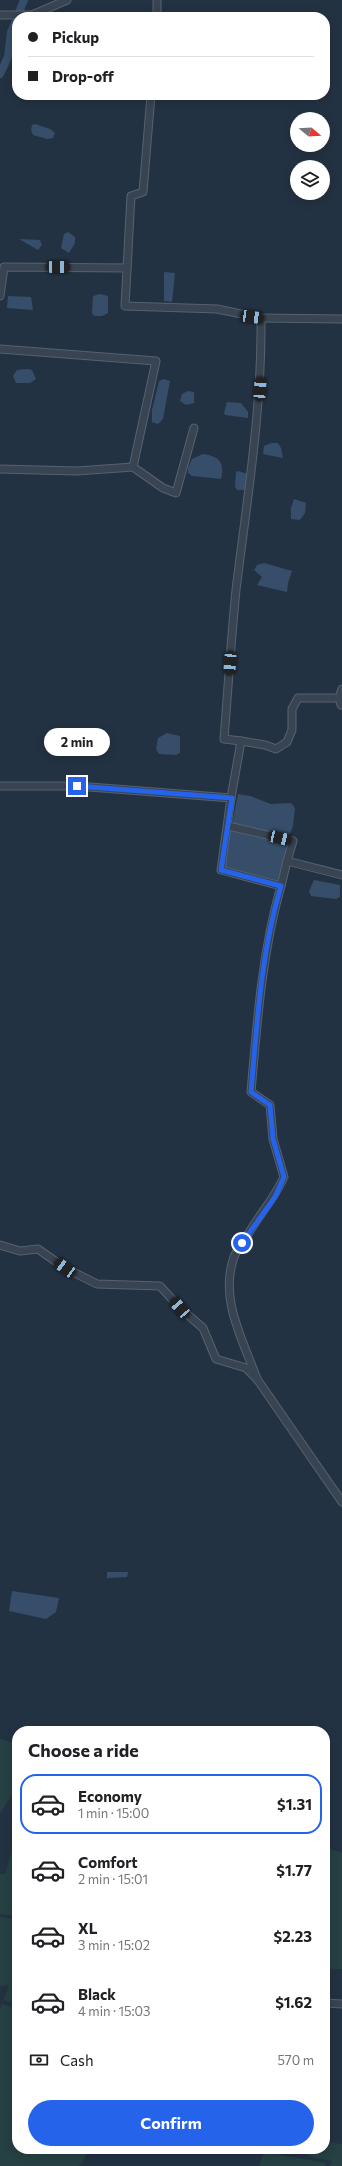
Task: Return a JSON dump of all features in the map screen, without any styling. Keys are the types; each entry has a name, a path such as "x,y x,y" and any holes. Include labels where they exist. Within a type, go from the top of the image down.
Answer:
{"street":[{"path":"39,12 67,0"},
{"path":"157,0 157,12"},
{"path":"0,15 12,15"},
{"path":"151,100 143,192 131,196 129,258 125,306 217,309 242,316 262,318 342,319"},
{"path":"0,296 4,267 127,268"},
{"path":"262,318 262,365 259,402 236,590 224,739 265,745 276,749 287,742 292,730 292,709 298,698 340,701 342,689"},
{"path":"0,349 156,361 133,468"},
{"path":"0,469 77,471 133,468 163,488 176,493 194,428"},
{"path":"241,741 221,870 281,886"},
{"path":"0,786 77,786 232,798"},
{"path":"228,826 293,841 273,913 262,982 251,1092 270,1105 273,1139 284,1177 275,1197 250,1229 234,1256 228,1286 233,1315 256,1379"},
{"path":"287,861 342,875"},
{"path":"0,1245 20,1251 38,1249 65,1268 97,1284 160,1286 180,1308 203,1328 216,1359 246,1368 256,1379 342,1502"},
{"path":"330,2003 342,2004"}],"green space":[{"path":"0,1739 12,1743 12,1794 0,1814"},
{"path":"330,1849 342,1853 342,1969 330,1969"},
{"path":"12,1851 12,1915 0,1914 0,1874 5,1874"},
{"path":"0,1917 12,1919 12,2002 4,2000 9,1985 0,1986"},
{"path":"2,2004 12,2007 12,2154 86,2154 79,2166 0,2166 0,2010"},
{"path":"330,2143 342,2144 342,2166 330,2166 332,2161 308,2156 308,2154 330,2154"},
{"path":"263,2154 275,2154 326,2163 325,2166 259,2166"}],"water":[{"path":"35,124 50,129 55,133 53,138 47,139 33,135 31,130 32,125"},
{"path":"68,232 75,237 75,243 69,253 61,248 64,234"},
{"path":"19,239 40,240 42,245 38,250"},
{"path":"164,272 175,273 172,302 164,301"},
{"path":"100,294 108,296 108,313 102,316 94,316 92,313 93,296"},
{"path":"8,296 31,297 33,310 7,308"},
{"path":"17,370 32,370 36,379 30,383 16,383 13,376"},
{"path":"164,379 170,381 163,419 158,424 152,422 152,410 159,381"},
{"path":"188,391 194,392 194,403 186,405 180,401 182,394"},
{"path":"227,402 241,403 248,412 248,418 225,415 224,413"},
{"path":"272,443 278,443 281,448 283,458 263,454 264,446"},
{"path":"203,454 213,456 220,461 222,469 221,479 192,476 188,473 188,468 192,459"},
{"path":"238,471 248,474 246,490 237,490 235,487 236,472"},
{"path":"294,499 306,503 305,513 300,520 291,519 291,508"},
{"path":"264,563 292,571 287,592 257,585 262,577 254,570 257,565"},
{"path":"167,733 180,736 180,753 176,755 159,754 156,749 158,738"},
{"path":"238,794 250,796 271,804 291,803 295,808 293,826 289,837 232,825"},
{"path":"230,831 290,844 280,882 224,867"},
{"path":"314,880 340,885 340,897 336,899 311,896 309,891"},
{"path":"107,1572 128,1572 127,1577 107,1578"},
{"path":"12,1591 59,1598 56,1612 46,1619 9,1611"}],"waterway":[{"path":"19,12 24,0"},
{"path":"0,74 8,57 12,30"}],"route":[{"path":"77,786 232,798 221,870 281,886 273,913 257,1016 251,1092 270,1105 273,1139 284,1177 275,1197 250,1229 242,1243"}]}
